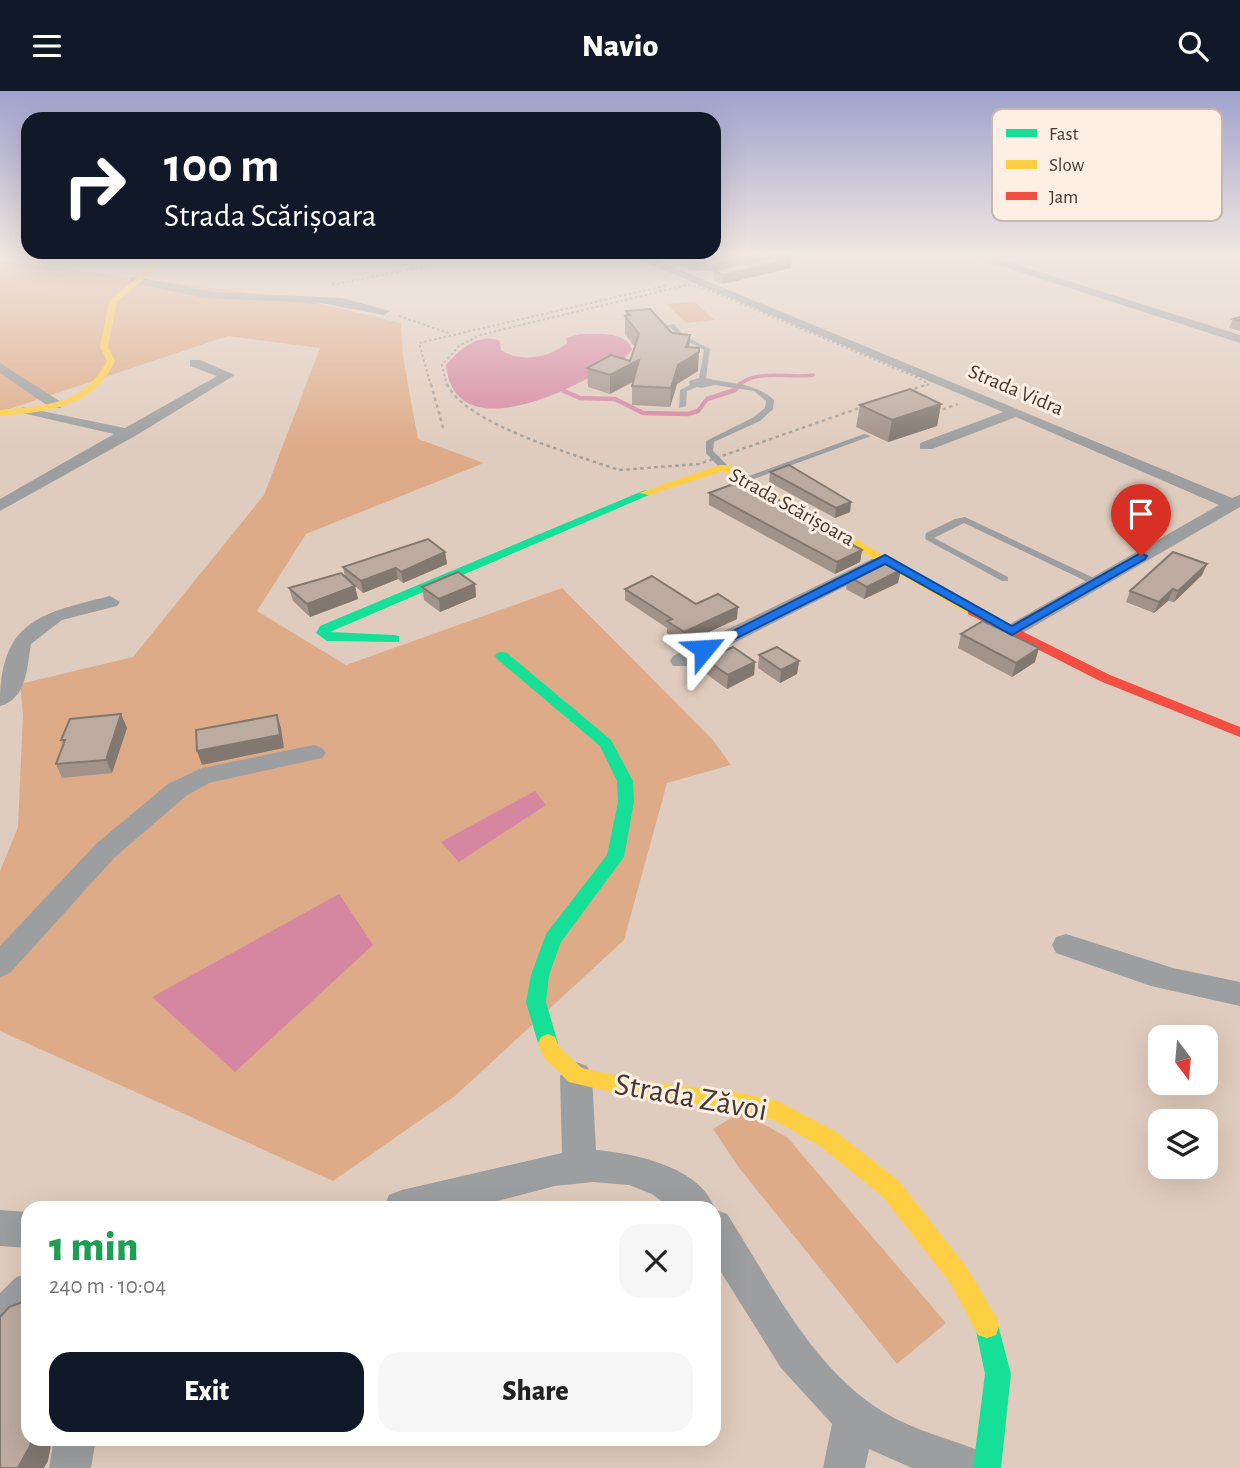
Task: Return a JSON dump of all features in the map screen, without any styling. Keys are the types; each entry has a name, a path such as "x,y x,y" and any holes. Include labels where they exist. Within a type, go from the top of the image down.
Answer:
{"street":[{"path":"0,413 61,403 90,391 109,371 111,361 104,347 110,317"},
{"name":"Strada Vidra","path":"787,317 1236,502"},
{"path":"1171,317 1240,339"},
{"path":"0,506 228,375 195,363"},
{"path":"0,367 72,409 72,420"},
{"path":"27,410 129,433"},
{"path":"926,446 1016,412"},
{"name":"Strada Scărișoara","path":"394,639 327,637 323,633 325,629 636,496 724,467 1012,631 1125,690 1240,731"},
{"path":"1012,631 1236,502"},
{"path":"681,661 885,559"},
{"path":"0,699 13,687 20,642 55,616 110,602"},
{"name":"Strada Zăvoi","path":"502,656 606,743 625,781 626,801 615,857 553,939 538,989 539,1016 551,1052 576,1076 640,1090 735,1101 778,1111 828,1139 891,1189 959,1276 989,1329 998,1374 987,1468"},
{"path":"0,965 106,850 177,790 202,776 314,753"},
{"path":"1066,945 1137,971 1209,990 1240,994"},
{"name":"Strada Zăvoi","path":"576,1076 579,1164"},
{"path":"427,1201 579,1164 635,1168 681,1192 690,1201"},
{"path":"0,1228 21,1230"},
{"path":"721,1238 799,1358 854,1417 908,1446 971,1468"},
{"path":"0,1320 21,1298"},
{"path":"844,1468 854,1417"},
{"path":"70,1468 74,1446"}],"lane":[{"path":"655,327 672,325 681,336 706,349 702,379"},
{"path":"695,385 694,380 702,379 712,383"},
{"path":"682,406 684,390 695,385 712,383 746,387 765,394 770,400 769,409 757,419 710,441 709,451 724,467"},
{"path":"745,479 867,436"},
{"path":"1005,579 930,539 929,535 965,520 1095,582"}],"path":[{"path":"403,317 453,334"},
{"path":"444,431 419,343 526,317"}],"shaded area":[{"path":"0,317 377,317 401,323 403,357 418,439 484,463 306,534 257,611 346,665 562,588 712,739 731,765 667,783 624,940 455,1096 333,1181 0,1031 0,871 18,827 23,715 20,684 133,657 264,495 320,348 228,336 0,412"},
{"path":"680,317 711,317 714,320 686,323"},
{"path":"580,334 617,336 632,349 620,362 575,385 507,408 485,408 467,402 453,388 446,365 463,348 477,341 500,341 501,350 509,354 535,357 560,348 567,343 566,338"},
{"path":"535,791 546,805 459,862 441,842"},
{"path":"339,894 373,945 235,1072 152,997"},
{"path":"741,1112 787,1137 946,1323 897,1364 740,1169 713,1129"}],"building":[{"path":"626,317 658,317 672,333 690,335 686,347 699,348 699,352 678,365 671,388 632,386 639,360 610,375 587,368 611,355 630,361 639,334"},
{"path":"910,389 941,404 892,420 860,405"},
{"path":"789,465 851,502 836,508 770,472"},
{"path":"744,480 808,516 803,518 862,550 837,562 709,493"},
{"path":"428,539 445,552 401,572 396,568 361,581 343,567"},
{"path":"1173,552 1207,564 1178,591 1173,589 1159,602 1130,591"},
{"path":"882,560 901,570 867,587 848,576"},
{"path":"458,572 475,584 439,599 422,587"},
{"path":"341,573 355,586 307,604 289,588"},
{"path":"652,576 696,604 718,594 738,607 684,632 667,621 672,619 625,589"},
{"path":"983,621 1039,648 1016,663 961,634"},
{"path":"733,647 755,662 728,675 706,660"},
{"path":"777,647 799,661 781,670 759,655"},
{"path":"121,714 106,760 56,764 65,740 61,740 70,719"},
{"path":"277,715 280,735 197,751 196,730"},
{"path":"21,1303 21,1446 30,1446 18,1468 0,1468 0,1317 9,1307"}],"waterway":[{"path":"739,385 754,377 813,375"},
{"path":"564,391 580,398 615,399 643,413 688,414 698,411 707,399 735,390 739,385"}],"traffic: fast":[{"path":"394,639 327,637 323,633 325,629 645,493"},
{"path":"502,656 606,743 625,781 626,802 615,857 553,939 540,975 536,1002 548,1043"},
{"path":"987,1326 998,1374 987,1468"}],"traffic: slow":[{"path":"0,413 65,403 93,388 111,361 104,347 110,317"},
{"path":"645,493 724,467 973,611"},
{"path":"548,1043 551,1052 576,1076 640,1090 735,1101 778,1111 828,1139 891,1189 959,1276 987,1326"}],"traffic: jam":[{"path":"973,611 1105,678 1240,732"}],"route":[{"path":"704,649 885,559 1012,631 1141,556"}]}
